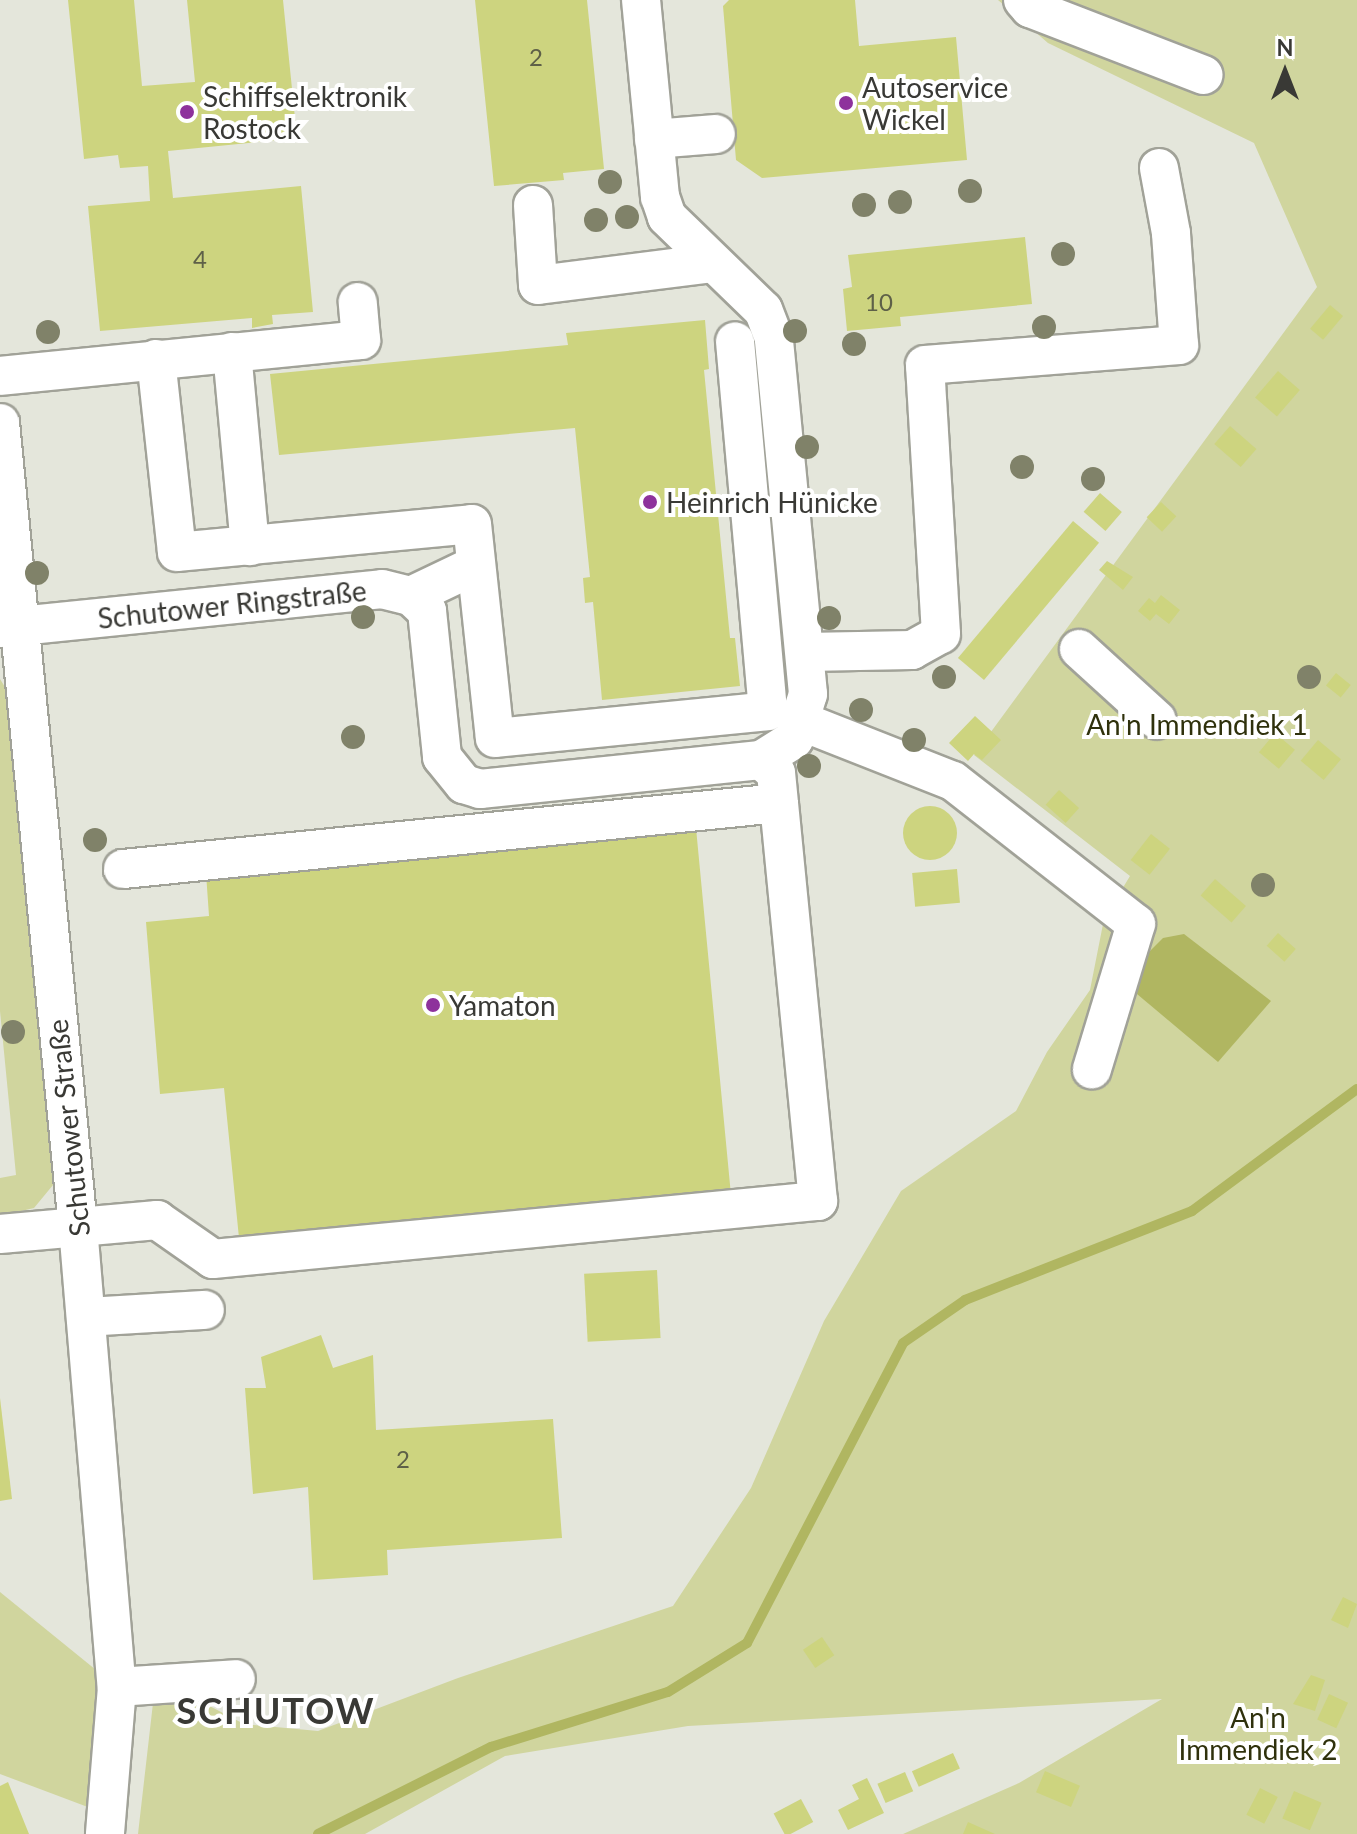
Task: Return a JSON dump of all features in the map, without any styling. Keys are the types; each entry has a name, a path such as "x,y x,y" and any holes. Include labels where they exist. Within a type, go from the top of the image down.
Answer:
{"street":[{"path":"476,565 411,596 427,611 442,757 464,784 480,789 761,760 794,739 803,722 808,694 806,652 774,338 763,310 667,217 654,139 641,0"},
{"path":"1023,0 1030,8 1204,75"},
{"path":"654,139 716,134"},
{"path":"806,652 912,650 941,634 925,365 1179,345 1171,233 1159,168"},
{"path":"533,205 538,285 631,277 712,263"},
{"path":"0,376 361,340 358,302"},
{"path":"156,359 177,552 472,524 495,738 768,711 735,341"},
{"path":"232,352 250,546"},
{"name":"Schutower Straße","path":"0,423 9,627 78,1227 117,1687 105,1834"},
{"name":"Schutower Ringstraße","path":"9,627 382,589 411,596"},
{"path":"1079,649 1157,720"},
{"path":"803,722 953,781 1136,924 1092,1069"},
{"path":"0,1234 157,1220 213,1259 818,1201 776,773 761,760"},
{"path":"123,869 779,803"},
{"path":"86,1317 205,1310"},
{"path":"117,1687 236,1679"}],"green space":[{"path":"998,0 1357,0 1357,1834 903,1834 1019,1783 1162,1699 688,1726 505,1756 365,1834 138,1834 153,1703 200,1701 244,1724 318,1731 458,1678 673,1606 751,1488 824,1321 901,1191 1016,1111 1047,1052 1090,990 1104,919 1130,876 974,755 1317,287 1254,143 1048,43"},
{"path":"0,679 8,692 53,1185 34,1208 0,1216 0,1178 16,1175 0,1011"},
{"path":"0,1592 117,1687 109,1815 0,1774"}],"shaded area":[{"path":"1184,934 1271,1001 1218,1062 1137,994 1138,971 1148,953 1163,938"}],"building":[{"path":"68,0 134,0 142,86 195,82 187,0 283,0 297,138 168,151 173,198 301,186 313,312 272,315 273,324 252,328 252,318 100,331 88,206 150,201 148,166 120,168 118,155 84,159"},
{"path":"475,0 587,0 604,169 563,173 564,180 494,186"},
{"name":"Autoservice Wickel","path":"729,0 855,0 859,46 956,37 967,160 762,178 736,160 723,6"},
{"path":"1025,237 1032,304 900,317 901,326 847,331 843,289 852,287 848,255"},
{"path":"1330,305 1343,316 1323,340 1310,329"},
{"name":"Heinrich Hünicke","path":"705,320 709,369 704,370 730,638 735,638 740,686 602,700 593,602 585,603 583,578 590,577 575,428 279,455 270,374 568,345 566,333"},
{"path":"1278,371 1300,390 1277,416 1255,397"},
{"path":"1230,426 1256,449 1241,467 1214,444"},
{"path":"1100,493 1122,512 1105,531 1084,512"},
{"path":"1161,502 1176,516 1162,532 1147,517"},
{"path":"1073,521 1099,543 984,680 958,658"},
{"path":"1107,561 1133,577 1123,590 1099,570"},
{"path":"1161,595 1180,610 1169,624 1156,614 1150,621 1138,611 1149,598 1155,603"},
{"path":"1336,673 1351,685 1341,697 1326,685"},
{"path":"975,716 1001,740 982,760 974,754 968,761 949,743"},
{"path":"1275,733 1295,750 1279,769 1259,752"},
{"path":"1318,740 1341,759 1324,780 1301,761"},
{"path":"1059,790 1079,808 1066,823 1046,805"},
{"path":"930,806 949,814 957,833 949,852 930,860 911,852 903,833 911,814"},
{"name":"Yamaton","path":"696,828 731,1195 239,1238 224,1088 160,1094 146,922 209,916 206,873"},
{"path":"1151,834 1170,849 1150,875 1131,860"},
{"path":"957,869 960,903 915,907 912,873"},
{"path":"1215,879 1246,906 1232,923 1201,896"},
{"path":"1278,933 1296,949 1284,962 1267,946"},
{"path":"657,1270 661,1338 588,1342 584,1274"},
{"path":"321,1335 333,1368 373,1355 376,1430 553,1419 562,1538 387,1550 388,1575 313,1580 308,1487 253,1494 245,1388 266,1388 261,1357"},
{"path":"0,1398 12,1499 0,1501"},
{"path":"1343,1597 1357,1604 1348,1628 1331,1620"},
{"path":"822,1637 834,1655 815,1668 803,1650"},
{"path":"1311,1675 1325,1680 1315,1711 1293,1704"},
{"path":"1329,1694 1348,1703 1336,1728 1317,1719"},
{"path":"953,1753 960,1769 919,1787 912,1771"},
{"path":"1045,1771 1080,1786 1071,1807 1036,1792"},
{"path":"905,1772 913,1791 886,1803 877,1784"},
{"path":"867,1778 884,1813 848,1830 838,1810 859,1799 852,1785"},
{"path":"8,1782 29,1834 0,1834 0,1786"},
{"path":"1260,1788 1278,1797 1264,1824 1246,1815"},
{"path":"1294,1791 1322,1803 1310,1830 1282,1819"},
{"path":"801,1799 813,1822 785,1834 774,1814"},
{"path":"968,1822 995,1834 963,1834"}],"waterway":[{"path":"318,1834 491,1747 668,1692 747,1643 903,1343 965,1300 1192,1211 1357,1089"}],"place":[{"name":"Autoservice Wickel","path":"846,103"},
{"name":"Schiffselektronik Rostock","path":"187,112"},
{"name":"Heinrich Hünicke","path":"650,502"},
{"name":"Yamaton","path":"433,1005"}],"district":[{"name":"SCHUTOW","path":"276,1711"}],"park label":[{"name":"An'n Immendiek 1","path":"1197,724"},
{"name":"An'n Immendiek 2","path":"1258,1733"}]}
